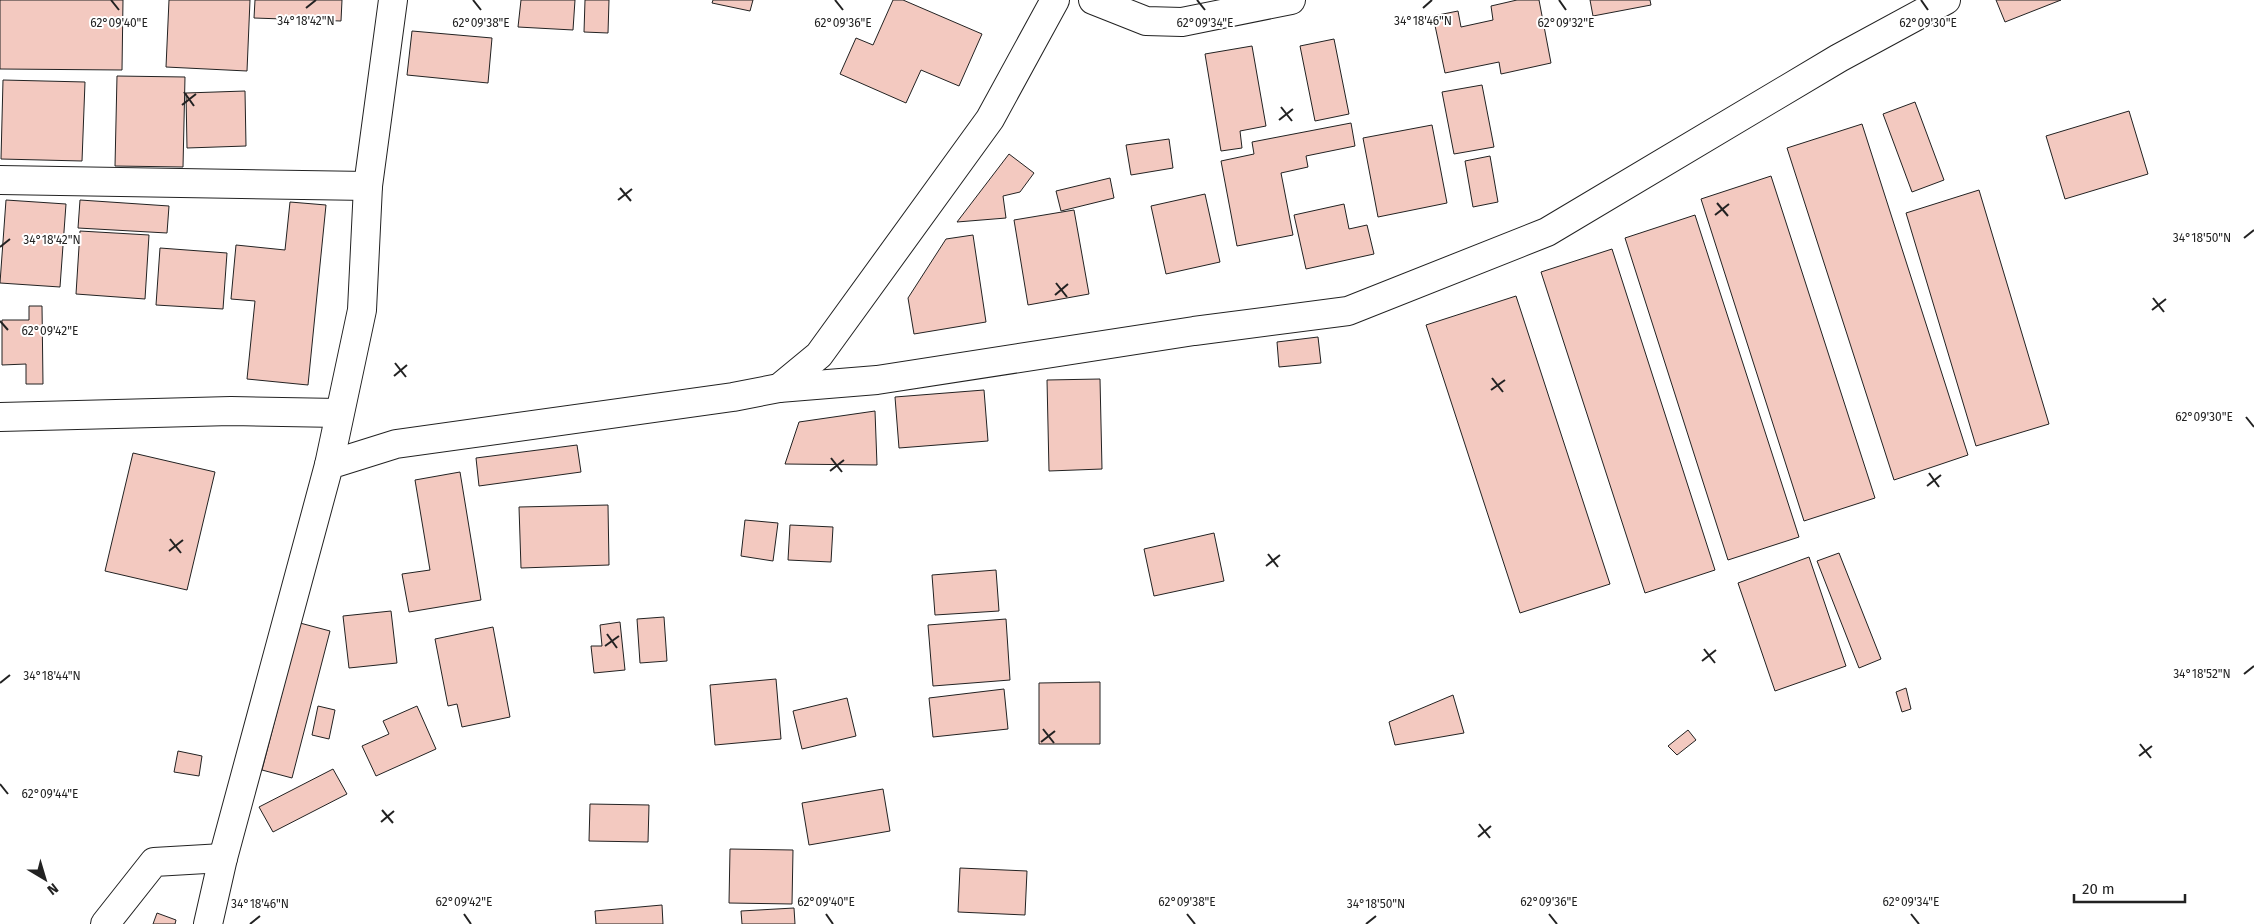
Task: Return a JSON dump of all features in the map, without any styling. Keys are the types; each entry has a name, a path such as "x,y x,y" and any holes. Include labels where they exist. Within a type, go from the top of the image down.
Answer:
{"street":[{"path":"208,924 223,858 329,465 362,310 368,186 393,0"},
{"path":"779,388 819,355 990,119 1055,0"},
{"path":"1093,0 1146,21 1182,22 1291,0"},
{"path":"329,465 396,444 733,397 779,388 877,380 1194,331 1348,311 1547,232 1839,58 1946,0"},
{"path":"0,180 368,186"},
{"path":"0,417 231,411 339,413"},
{"path":"105,924 154,862 223,858"}],"building":[{"path":"0,0 123,0 122,70 0,69"},
{"path":"169,0 250,0 247,71 166,67"},
{"path":"255,0 342,0 341,21 254,18"},
{"path":"521,0 575,0 573,30 518,27"},
{"path":"585,0 609,0 608,33 584,32"},
{"path":"713,0 753,0 750,11 712,3"},
{"path":"893,0 903,0 982,34 959,86 921,70 906,103 840,74 856,38 873,45"},
{"path":"1517,0 1539,0 1551,63 1501,74 1499,62 1445,73 1433,16 1458,11 1461,27 1493,20 1491,6"},
{"path":"1590,0 1650,0 1651,5 1593,16"},
{"path":"1996,0 2061,0 2005,22"},
{"path":"412,31 492,38 488,83 407,75"},
{"path":"1334,39 1349,114 1315,121 1300,46"},
{"path":"1252,46 1266,126 1240,131 1242,148 1221,151 1205,54"},
{"path":"117,76 185,77 183,167 115,166"},
{"path":"3,80 85,82 82,161 1,159"},
{"path":"1482,85 1494,147 1454,154 1442,92"},
{"path":"245,91 246,146 187,148 186,93"},
{"path":"1915,102 1944,180 1912,192 1883,114"},
{"path":"2129,111 2148,174 2065,199 2046,136"},
{"path":"1351,123 1355,146 1306,156 1308,167 1281,173 1293,235 1237,246 1221,161 1254,154 1252,142"},
{"path":"1862,124 1968,455 1894,480 1787,148"},
{"path":"1432,125 1447,203 1378,217 1363,138"},
{"path":"1169,139 1173,168 1131,175 1126,145"},
{"path":"1009,154 1034,173 1020,192 1003,196 1006,218 957,222"},
{"path":"1490,156 1498,202 1473,207 1465,161"},
{"path":"1771,176 1875,498 1804,521 1701,199"},
{"path":"1110,178 1114,198 1061,211 1056,191"},
{"path":"1979,190 2049,424 1976,446 1906,213"},
{"path":"1205,194 1220,262 1166,274 1151,206"},
{"path":"6,200 66,204 60,287 0,283"},
{"path":"80,200 169,206 167,233 78,228"},
{"path":"290,202 326,205 308,385 247,379 255,301 231,299 236,245 285,250"},
{"path":"1344,204 1349,229 1367,225 1374,254 1306,269 1294,215"},
{"path":"1074,210 1089,294 1028,305 1014,220"},
{"path":"1695,215 1799,537 1728,560 1625,238"},
{"path":"80,231 149,235 145,299 76,294"},
{"path":"973,235 986,322 914,334 908,298 946,239"},
{"path":"160,248 227,253 223,309 156,305"},
{"path":"1612,249 1715,570 1645,593 1541,272"},
{"path":"1516,296 1610,584 1520,613 1426,325"},
{"path":"29,306 42,306 43,384 26,384 26,364 2,365 2,320 29,320"},
{"path":"1318,337 1321,363 1279,367 1277,342"},
{"path":"1100,379 1102,469 1049,471 1047,380"},
{"path":"984,390 988,441 899,448 895,397"},
{"path":"875,411 877,465 785,464 799,422"},
{"path":"577,445 581,472 479,486 476,458"},
{"path":"133,453 215,472 187,590 105,571"},
{"path":"460,472 481,600 409,612 402,574 430,570 415,480"},
{"path":"608,505 609,565 521,568 519,507"},
{"path":"745,520 778,523 773,561 741,556"},
{"path":"790,525 833,527 831,562 788,560"},
{"path":"1214,533 1224,581 1154,596 1144,549"},
{"path":"1839,553 1881,659 1859,668 1817,561"},
{"path":"1809,557 1846,666 1775,691 1738,583"},
{"path":"996,570 999,611 935,615 932,575"},
{"path":"391,611 397,663 349,668 343,616"},
{"path":"664,617 667,661 640,663 637,619"},
{"path":"1006,619 1010,680 933,686 928,625"},
{"path":"620,622 625,670 594,673 591,646 602,646 600,625"},
{"path":"300,623 330,631 292,778 262,770"},
{"path":"493,627 510,717 462,727 457,704 448,706 435,639"},
{"path":"776,679 781,739 715,745 710,685"},
{"path":"1100,682 1100,744 1039,744 1039,683"},
{"path":"1906,688 1911,709 1902,712 1896,692"},
{"path":"1004,689 1008,729 933,737 929,698"},
{"path":"1453,695 1464,733 1395,745 1389,722"},
{"path":"847,698 856,736 802,749 793,711"},
{"path":"318,706 335,710 329,739 312,735"},
{"path":"417,706 436,749 376,776 362,746 389,734 383,721"},
{"path":"1688,730 1696,740 1677,755 1668,746"},
{"path":"178,751 202,756 199,776 174,772"},
{"path":"333,769 347,794 273,832 259,807"},
{"path":"883,789 890,831 809,845 802,803"},
{"path":"590,804 649,805 648,842 589,841"},
{"path":"730,849 793,850 792,904 729,903"},
{"path":"960,868 1027,871 1025,915 958,912"},
{"path":"662,905 663,924 596,924 595,911"},
{"path":"794,908 795,924 742,924 741,911"},
{"path":"157,913 176,920 175,924 153,924"}]}
